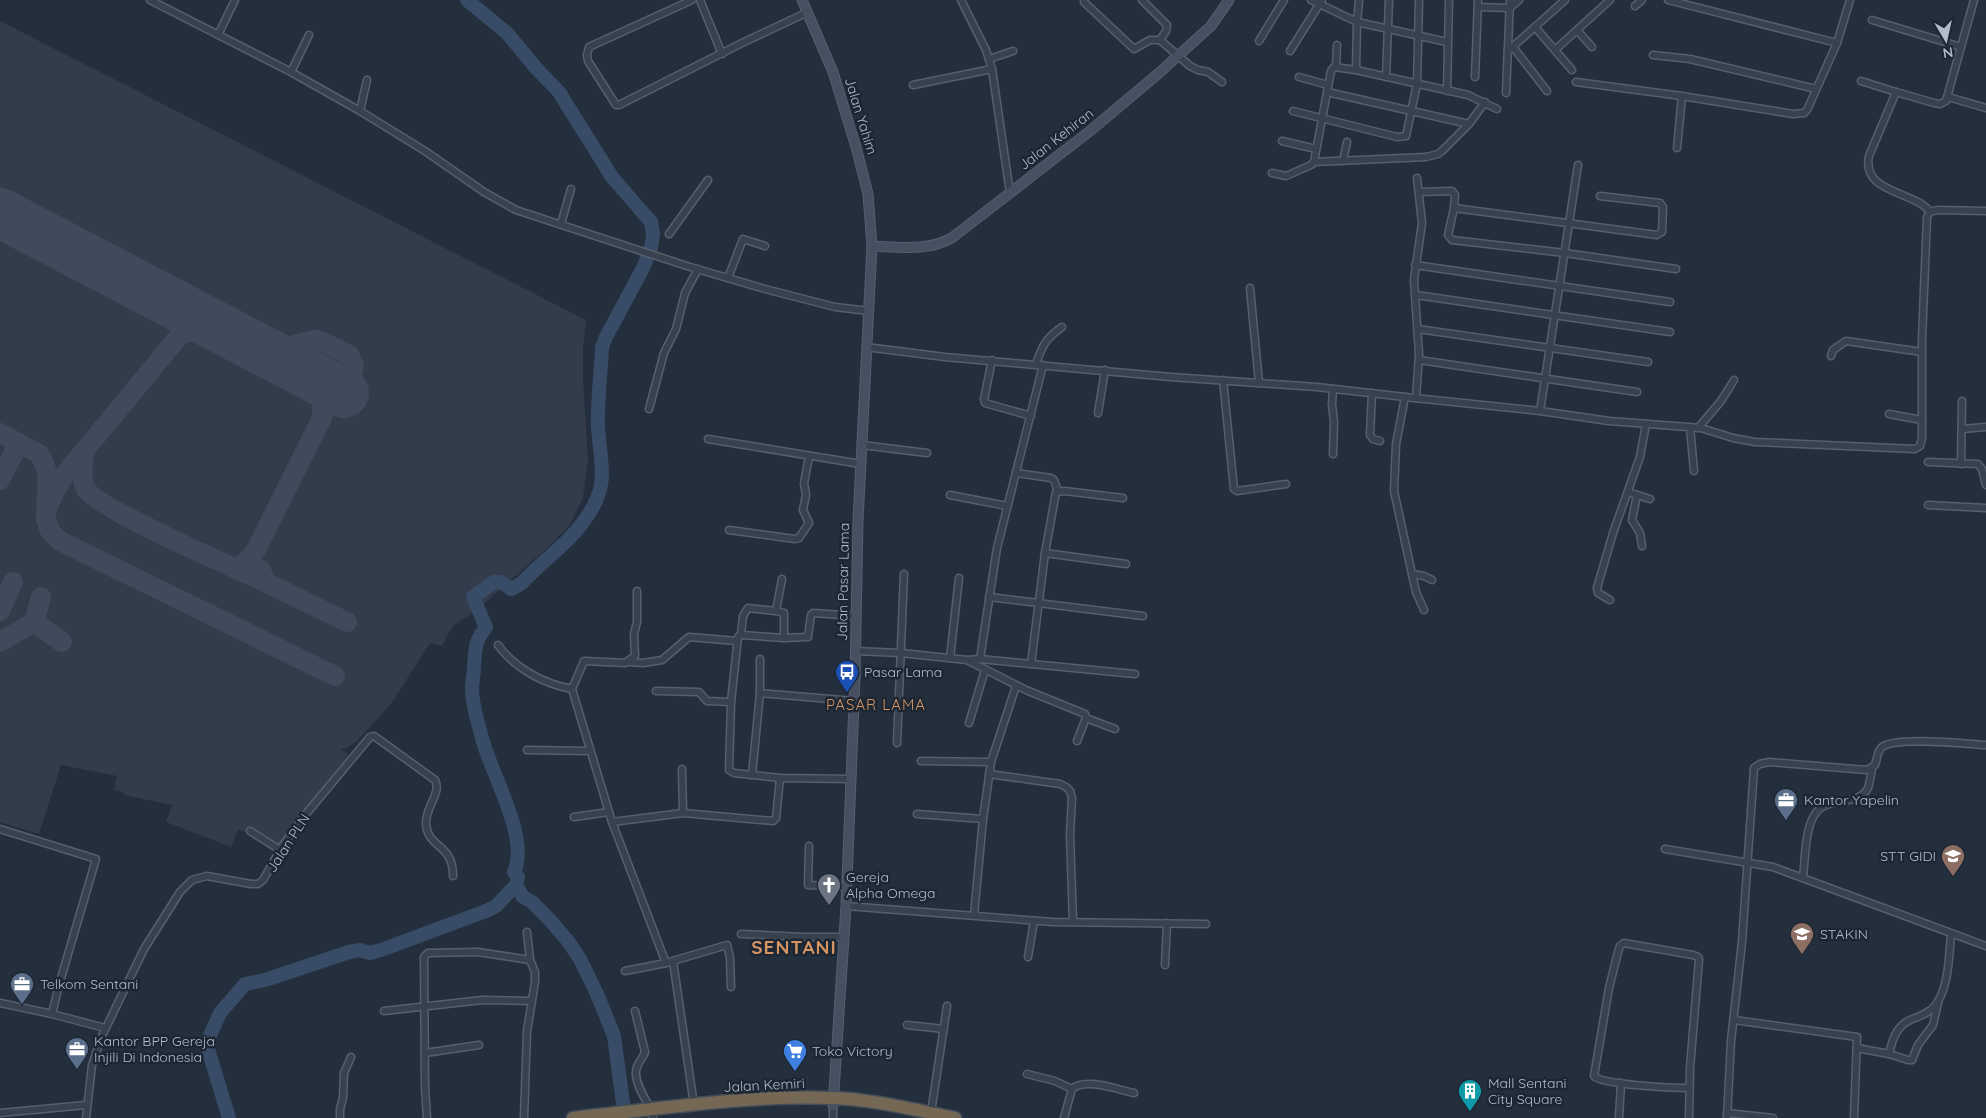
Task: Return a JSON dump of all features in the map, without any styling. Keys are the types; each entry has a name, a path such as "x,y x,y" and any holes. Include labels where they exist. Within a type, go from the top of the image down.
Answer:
{"highway":[{"name":"Jalan Kemiri","path":"648,1115 694,1105 778,1098 833,1107 955,1118"},
{"name":"Jalan Kemiri","path":"573,1118 604,1115 648,1115 765,1106 833,1107"}],"street":[{"path":"150,0 291,72 360,111 509,206 532,216 698,269 797,298 835,307 868,311"},
{"path":"218,35 235,0"},
{"path":"692,0 592,46 587,51 588,61 618,105 808,12"},
{"path":"700,0 722,54"},
{"name":"Jalan Yahim","path":"802,0 833,72 856,147 868,194 872,246"},
{"path":"961,0 992,69 1010,193"},
{"path":"1142,0 1167,25 1166,31 1160,40"},
{"name":"Jalan Kehiran","path":"872,246 913,248 936,246 944,243 972,224 1090,131 1178,57 1211,26 1229,0"},
{"path":"1259,41 1284,0"},
{"path":"1312,0 1320,2 1357,22 1447,42"},
{"path":"1356,70 1359,0"},
{"path":"1386,77 1389,0"},
{"path":"1293,111 1404,137 1407,135 1417,84 1419,0"},
{"path":"1447,91 1449,0"},
{"path":"1506,93 1511,49 1510,0"},
{"path":"1475,78 1478,4 1510,8 1519,0"},
{"path":"1511,49 1566,0"},
{"path":"1555,50 1610,0"},
{"path":"1635,6 1642,0"},
{"path":"1668,0 1837,43"},
{"path":"1576,82 1798,114 1807,110 1837,43 1850,0"},
{"path":"1861,81 1940,104 1946,101 1974,0"},
{"path":"1084,2 1134,49 1150,40 1160,40 1178,57 1196,69 1208,72 1222,82"},
{"path":"1290,51 1320,2"},
{"path":"1872,20 1961,47"},
{"path":"1535,27 1572,70"},
{"path":"1577,30 1592,47"},
{"path":"291,72 309,35"},
{"path":"1336,67 1337,44"},
{"path":"1511,49 1547,91"},
{"path":"989,59 1012,51"},
{"path":"1653,55 1690,59 1816,89"},
{"path":"1272,173 1286,176 1311,166 1314,162 1332,68 1356,70 1468,95 1497,109"},
{"path":"913,84 992,69"},
{"path":"1299,77 1327,89 1469,124"},
{"path":"360,111 367,80"},
{"path":"1896,92 1868,156 1868,166 1878,181 1886,188 1924,204 1930,212"},
{"path":"1677,148 1682,96"},
{"path":"1948,97 1986,108"},
{"path":"1314,162 1433,156 1442,151 1469,124 1485,102"},
{"path":"1282,141 1316,149"},
{"path":"1343,161 1347,142"},
{"path":"1540,411 1578,165"},
{"path":"1416,398 1419,360 1415,265 1422,232 1417,178"},
{"path":"668,234 708,180"},
{"path":"561,224 571,189"},
{"path":"1419,192 1452,191 1455,195 1448,235 1452,240 1565,253 1676,270"},
{"path":"1454,208 1657,235 1662,232 1664,207 1660,203 1600,196"},
{"path":"1701,428 1733,438 1755,442 1915,450 1921,443 1926,220 1930,212 1937,210 1986,212"},
{"path":"728,278 743,239 765,246"},
{"name":"Jalan Pasar Lama","path":"833,1107 847,887 861,464 872,246"},
{"path":"1415,265 1670,302"},
{"path":"649,409 664,353 676,329 685,293 698,269"},
{"path":"1250,288 1259,383"},
{"path":"1416,295 1670,332"},
{"path":"980,659 996,548 1031,416 1045,341 1062,327"},
{"path":"1418,329 1648,362"},
{"path":"1831,356 1833,350 1846,341 1922,352"},
{"path":"866,347 1040,365 1259,383 1332,394 1404,401 1416,398 1540,411 1645,430 1691,433 1701,428 1734,380"},
{"path":"992,360 984,399 985,403 1031,416"},
{"path":"1419,360 1637,392"},
{"path":"1098,413 1105,370"},
{"path":"1225,380 1233,487 1241,490 1286,484"},
{"path":"1332,394 1334,422 1333,454"},
{"path":"1372,398 1370,435 1373,439 1380,441"},
{"path":"1404,401 1396,444 1394,491 1412,574 1424,610"},
{"path":"1961,464 1962,401"},
{"path":"1889,414 1922,420"},
{"path":"1962,429 1986,426"},
{"path":"1610,600 1598,593 1597,588 1613,533 1640,457 1645,430"},
{"path":"1691,433 1694,471"},
{"path":"708,439 861,464"},
{"path":"862,444 927,453"},
{"path":"729,530 794,539 799,538 809,523 803,510 806,495 804,483 809,457"},
{"path":"1928,462 1981,465 1986,485"},
{"path":"1016,474 1051,478 1054,480 1058,491"},
{"path":"1058,491 1123,498"},
{"path":"1031,664 1045,553 1055,494 1058,491"},
{"path":"1628,492 1650,499"},
{"path":"950,495 1007,506"},
{"path":"1637,495 1632,520 1640,533 1642,546"},
{"path":"1928,505 1986,508"},
{"path":"1045,553 1126,564"},
{"path":"897,743 904,574"},
{"path":"1412,574 1424,576 1432,580"},
{"path":"950,658 959,578"},
{"path":"776,611 782,579"},
{"path":"629,662 636,653 634,634 637,622 637,591"},
{"path":"990,597 1143,616"},
{"path":"784,638 784,614 776,611 747,609 741,635 736,641 731,702 730,770 734,773 780,778 851,779"},
{"path":"741,635 808,638 811,615 813,613 856,616"},
{"path":"694,1105 669,962 612,822 572,689 584,661 643,663 662,660 685,638 689,637 736,641"},
{"path":"498,645 511,660 534,675 553,685 572,689"},
{"path":"856,652 901,653 967,660 980,659 1135,674"},
{"path":"752,775 760,693 760,659"},
{"path":"967,660 1016,686 1085,714 1086,718 1115,729"},
{"path":"969,723 985,670"},
{"path":"974,915 983,819 991,762 1016,686"},
{"path":"656,691 699,692 707,701 731,702"},
{"path":"760,693 854,701"},
{"path":"1077,741 1086,718"},
{"name":"Jalan PLN","path":"86,1118 92,1065 105,1028 144,949 186,885 200,877 207,876 258,884 268,875 280,850 306,814 366,740 374,736 435,780 438,792 427,812 428,831 430,838 445,850 451,858 453,876"},
{"path":"1802,878 1807,843 1814,815 1827,803 1850,800 1864,792 1868,787 1879,751 1883,746 1919,741 1986,745"},
{"path":"528,750 590,751"},
{"path":"921,762 991,762"},
{"path":"1773,1118 1727,1116 1742,942 1753,777 1756,766 1769,762 1859,770 1872,769"},
{"path":"682,769 683,813"},
{"path":"989,774 1060,784 1070,791 1072,798 1070,835 1073,922"},
{"path":"612,822 683,813 773,821 776,818 780,778"},
{"path":"574,817 609,812"},
{"path":"917,814 983,819"},
{"path":"0,829 96,859 52,1014"},
{"path":"250,831 280,850"},
{"path":"809,846 808,885 847,887"},
{"path":"1665,849 1772,867 1986,946"},
{"path":"846,906 1034,921 1206,924"},
{"path":"1028,956 1034,921"},
{"path":"1166,965 1167,923"},
{"path":"524,1118 525,1058 530,1001 535,972 530,960 527,932"},
{"path":"741,934 844,937"},
{"path":"1857,1048 1912,1060 1918,1045 1933,1025 1950,965 1950,934"},
{"path":"1689,1118 1699,959 1693,955 1629,943 1620,946 1606,1003 1594,1073 1598,1080 1690,1088"},
{"path":"625,971 669,962 727,944 730,958 730,987"},
{"path":"427,1118 424,959 426,954 478,952 530,960"},
{"path":"384,1011 482,1000 530,1001"},
{"path":"0,1003 105,1028"},
{"path":"1889,1054 1897,1030 1902,1023 1931,1010 1938,1003"},
{"path":"933,1116 947,1006"},
{"path":"635,1011 645,1052 643,1059 637,1065 636,1073 648,1115"},
{"path":"1734,1020 1857,1037 1854,1118"},
{"path":"907,1025 944,1029"},
{"path":"425,1053 479,1045"},
{"path":"340,1118 344,1073 351,1057"},
{"path":"1027,1074 1056,1081 1072,1089"},
{"path":"1619,1118 1621,1083"},
{"path":"1064,1118 1072,1089 1076,1086 1084,1084 1134,1093"},
{"path":"0,1113 86,1106"}],"shaded area":[{"path":"0,21 586,320 583,347 583,378 588,461 583,498 569,526 477,610 455,624 442,646 430,643 391,704 357,741 347,748 340,749 347,753 348,757 277,846 249,829 247,832 238,829 231,847 166,822 172,805 124,795 123,792 114,790 117,776 61,765 39,834 0,822"}],"waterway":[{"path":"229,1118 208,1049 208,1040 220,1013 245,984 265,980 349,952 360,950 370,953 381,950 486,911 496,906 516,885 518,877 514,872 518,858 513,824 487,753 473,701 472,686 477,641 486,627 473,597 494,582 501,582 511,589 522,583 573,534 595,503 599,493 602,472 598,427 602,347 643,268 651,248 653,234 651,222 612,177 559,92 507,33 467,0"},
{"path":"516,885 523,897 532,902 568,941 580,959 597,994 614,1036 625,1118"}],"taxiway":[{"path":"174,304 182,319 180,335"},
{"path":"222,329 201,327 180,335 65,474 46,511 46,519 50,531 60,541 335,676"},
{"path":"265,352 314,340 321,341 349,355 354,365 352,375 343,392"},
{"path":"237,568 250,558 257,548 322,418 322,398 308,374"},
{"path":"0,433 39,454 43,460 48,484 46,503"},
{"path":"0,480 19,443"},
{"path":"84,452 82,471 84,485 96,498 140,524 265,582"},
{"path":"261,570 265,582 347,622"},
{"path":"0,611 13,582"},
{"path":"41,597 34,622 62,642"},
{"path":"0,642 34,622"}],"runway":[{"path":"0,213 344,393"}],"place":[{"name":"Pasar Lama","path":"847,693"},
{"name":"Kantor Yapelin","path":"1786,821"},
{"name":"STT GIDI","path":"1953,877"},
{"name":"Gereja Alpha Omega","path":"829,906"},
{"name":"STAKIN","path":"1802,955"},
{"name":"Telkom Sentani","path":"22,1005"},
{"name":"Kantor BPP Gereja Injili Di Indonesia","path":"77,1070"},
{"name":"Toko Victory","path":"795,1072"},
{"name":"Mall Sentani City Square","path":"1470,1112"}],"district":[{"name":"PASAR LAMA","path":"876,705"},
{"name":"SENTANI","path":"794,947"}]}
